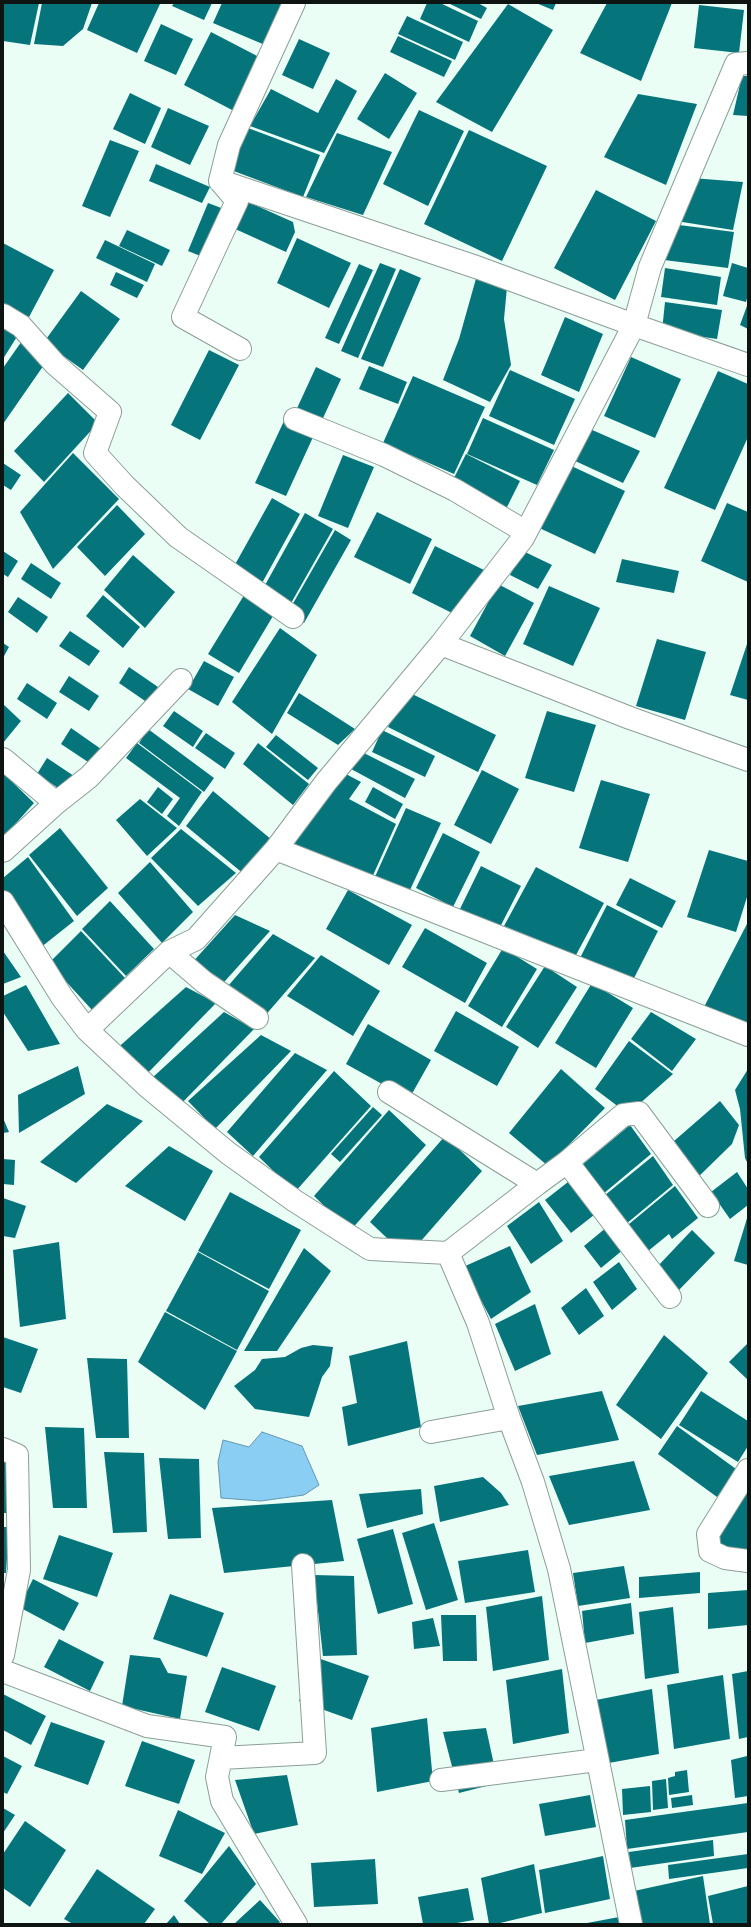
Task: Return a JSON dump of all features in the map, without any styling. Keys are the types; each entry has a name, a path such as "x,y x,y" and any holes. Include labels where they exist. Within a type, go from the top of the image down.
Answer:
{"street":[{"path":"220,181 228,146 294,3"},
{"path":"87,1030 169,952 196,939 276,849 326,782 441,644 526,532 634,325 650,267 736,64 748,63"},
{"path":"220,181 479,268 634,325 748,364"},
{"path":"220,181 237,201 182,317 240,349"},
{"path":"3,315 21,326 55,364 110,412 95,453 125,486 178,537 293,617"},
{"path":"295,419 384,455 455,490 526,532"},
{"path":"441,644 630,718 748,760"},
{"path":"3,851 56,803 89,777 181,680"},
{"path":"3,759 56,803"},
{"path":"276,849 748,1035"},
{"path":"3,902 62,997 87,1030 148,1087 228,1153 295,1201 370,1249 448,1253 567,1162 623,1115 639,1113 708,1206"},
{"path":"169,952 204,982 257,1018"},
{"path":"389,1092 537,1184"},
{"path":"567,1162 670,1297"},
{"path":"448,1253 478,1322 509,1418 533,1482 560,1569 631,1924"},
{"path":"430,1432 509,1418"},
{"path":"3,1655 18,1570 10,1452"},
{"path":"748,1470 708,1534 710,1550 724,1558 748,1561"},
{"path":"221,1758 315,1753 303,1565"},
{"path":"3,1671 147,1726 225,1737 217,1777 222,1801 296,1924"},
{"path":"441,1780 597,1760"}],"water":[{"path":"262,1432 302,1446 319,1485 304,1495 261,1501 221,1498 218,1462 223,1440 249,1447"}],"building":[{"path":"3,3 39,3 30,45 3,41"},
{"path":"42,3 92,3 83,29 63,46 34,44"},
{"path":"99,3 160,4 137,53 87,30"},
{"path":"174,3 212,3 204,20 172,6"},
{"path":"222,3 283,3 265,45 213,23"},
{"path":"427,3 440,3 478,21 469,42 420,19"},
{"path":"448,3 478,3 487,8 481,19"},
{"path":"536,3 556,3 553,10"},
{"path":"607,3 672,3 641,81 580,53"},
{"path":"508,4 553,30 492,132 436,102"},
{"path":"699,5 744,10 739,53 694,48"},
{"path":"407,16 463,42 455,60 398,34"},
{"path":"161,24 193,39 176,75 144,61"},
{"path":"211,32 261,58 234,111 184,85"},
{"path":"398,36 452,61 444,77 390,52"},
{"path":"299,39 330,53 313,89 282,75"},
{"path":"385,73 417,93 389,139 357,119"},
{"path":"742,76 748,76 748,116 733,115"},
{"path":"336,79 357,91 324,153 250,126 271,89 318,113"},
{"path":"130,93 161,108 145,144 113,129"},
{"path":"638,94 697,104 666,185 604,157"},
{"path":"168,108 209,126 190,165 151,147"},
{"path":"419,110 464,131 428,206 383,184"},
{"path":"248,128 320,155 303,197 231,170"},
{"path":"469,130 547,166 502,261 424,224"},
{"path":"337,133 392,152 363,215 306,197"},
{"path":"110,140 139,151 110,217 82,206"},
{"path":"156,164 210,187 202,203 149,181"},
{"path":"692,178 743,182 733,230 676,221"},
{"path":"596,190 656,221 615,300 554,268"},
{"path":"246,201 293,222 295,232 286,252 233,228"},
{"path":"208,203 224,209 203,257 188,251"},
{"path":"679,225 734,232 728,268 664,260"},
{"path":"127,230 170,250 162,266 119,246"},
{"path":"297,238 351,263 329,308 277,283"},
{"path":"105,240 155,264 147,282 96,258"},
{"path":"3,243 54,270 29,317 3,304"},
{"path":"380,263 396,269 358,358 341,351"},
{"path":"732,263 748,268 748,295 746,302 723,296"},
{"path":"359,264 373,270 339,344 325,338"},
{"path":"665,268 721,277 717,305 661,297"},
{"path":"400,269 421,278 383,367 361,359"},
{"path":"116,272 144,285 137,298 110,285"},
{"path":"477,275 507,287 504,319 511,365 490,402 443,380 459,339"},
{"path":"81,291 120,319 83,370 44,342"},
{"path":"665,302 722,310 717,339 662,331"},
{"path":"748,303 748,329 740,325"},
{"path":"565,317 603,334 579,392 541,375"},
{"path":"3,324 18,335 3,359"},
{"path":"24,338 46,362 3,424 3,368"},
{"path":"209,350 239,365 200,440 171,425"},
{"path":"631,357 681,379 655,438 604,416"},
{"path":"369,366 407,382 398,404 359,389"},
{"path":"316,367 341,379 318,429 293,417"},
{"path":"510,370 575,399 554,445 489,416"},
{"path":"718,371 748,384 748,437 715,510 664,488"},
{"path":"413,376 485,407 454,474 383,443"},
{"path":"68,393 98,423 44,482 14,451"},
{"path":"483,418 554,450 537,485 467,454"},
{"path":"284,421 314,435 286,496 255,483"},
{"path":"590,429 640,451 623,483 573,460"},
{"path":"73,453 119,499 53,569 20,512"},
{"path":"466,454 520,481 503,515 449,488"},
{"path":"343,455 374,467 348,528 318,516"},
{"path":"3,463 21,475 11,490 3,485"},
{"path":"565,463 625,491 595,554 535,526"},
{"path":"272,498 300,514 256,594 227,579"},
{"path":"727,503 748,512 748,582 701,561"},
{"path":"117,505 145,534 105,576 77,547"},
{"path":"377,512 432,539 410,584 354,557"},
{"path":"305,513 333,529 286,612 259,596"},
{"path":"335,530 351,540 304,623 287,614"},
{"path":"435,546 484,570 460,617 412,593"},
{"path":"3,551 18,561 8,577 3,574"},
{"path":"523,551 552,565 538,589 510,575"},
{"path":"133,555 175,592 145,628 104,590"},
{"path":"622,559 679,571 674,593 616,582"},
{"path":"31,563 61,583 51,599 21,579"},
{"path":"498,584 534,603 505,656 470,636"},
{"path":"549,586 600,608 573,666 523,644"},
{"path":"246,592 276,611 239,673 208,654"},
{"path":"103,595 140,627 123,648 86,616"},
{"path":"18,597 48,617 37,633 8,612"},
{"path":"280,628 317,655 272,734 232,702"},
{"path":"70,631 100,651 89,666 59,646"},
{"path":"657,639 706,652 685,720 636,706"},
{"path":"748,641 748,700 730,695"},
{"path":"3,643 9,647 3,658"},
{"path":"204,661 234,677 218,706 188,689"},
{"path":"129,667 158,687 148,703 119,683"},
{"path":"69,676 99,696 89,711 59,692"},
{"path":"27,683 57,703 47,719 17,699"},
{"path":"406,691 496,735 478,772 388,727"},
{"path":"299,693 355,729 338,745 287,713"},
{"path":"3,704 21,721 3,743"},
{"path":"174,711 203,731 193,747 163,726"},
{"path":"547,711 596,725 574,792 525,778"},
{"path":"71,728 101,749 91,764 61,744"},
{"path":"148,729 214,778 204,792 139,743"},
{"path":"382,730 435,756 425,777 372,752"},
{"path":"206,733 235,753 225,769 195,748"},
{"path":"276,735 318,768 308,780 266,747"},
{"path":"137,743 202,792 179,826 167,816 180,798 126,758"},
{"path":"258,743 309,784 293,805 243,764"},
{"path":"360,751 415,779 405,798 351,769"},
{"path":"47,758 77,778 67,794 37,774"},
{"path":"482,770 519,789 491,844 454,825"},
{"path":"3,773 34,803 3,838"},
{"path":"344,773 361,782 349,799 396,824 370,882 290,850"},
{"path":"601,780 650,794 628,862 579,848"},
{"path":"158,787 173,799 162,814 147,802"},
{"path":"373,787 403,804 395,819 365,802"},
{"path":"213,791 272,840 245,875 186,826"},
{"path":"140,799 177,828 147,856 116,820"},
{"path":"406,808 441,823 410,890 393,883 391,886 374,879"},
{"path":"60,828 108,888 77,916 29,855"},
{"path":"181,829 236,873 198,906 151,858"},
{"path":"443,833 480,852 453,907 416,888"},
{"path":"709,850 748,861 748,894 736,932 687,917"},
{"path":"28,857 74,921 40,948 3,897 3,878"},
{"path":"150,862 193,912 162,943 118,893"},
{"path":"481,866 521,886 498,931 459,911"},
{"path":"536,867 604,903 576,955 504,926"},
{"path":"630,878 676,901 662,928 616,905"},
{"path":"348,890 412,925 389,965 326,929"},
{"path":"110,901 154,949 126,976 82,929"},
{"path":"607,905 658,931 631,984 580,958"},
{"path":"235,915 270,931 216,991 190,965"},
{"path":"748,922 748,1032 703,1009"},
{"path":"425,928 487,963 465,1003 402,967"},
{"path":"81,931 125,978 93,1011 49,963"},
{"path":"273,934 315,958 263,1018 222,993"},
{"path":"503,948 537,969 502,1027 468,1006"},
{"path":"3,951 21,977 3,984"},
{"path":"321,955 380,991 353,1036 287,996"},
{"path":"545,966 577,987 538,1048 506,1027"},
{"path":"592,983 633,1008 596,1068 555,1043"},
{"path":"26,985 60,1044 28,1051 3,1012 3,996"},
{"path":"186,987 216,1003 140,1081 113,1052"},
{"path":"456,1011 519,1047 497,1086 434,1051"},
{"path":"224,1012 254,1029 178,1107 152,1078"},
{"path":"651,1012 696,1039 672,1071 631,1039"},
{"path":"368,1024 431,1060 409,1099 346,1064"},
{"path":"261,1035 291,1051 215,1129 188,1101"},
{"path":"629,1041 673,1074 628,1114 595,1089"},
{"path":"295,1053 327,1070 253,1156 227,1132"},
{"path":"78,1066 85,1094 19,1133 18,1095"},
{"path":"561,1069 605,1108 548,1166 509,1133"},
{"path":"748,1069 748,1164 745,1158 740,1109 735,1090"},
{"path":"334,1071 371,1106 295,1192 259,1157"},
{"path":"720,1101 739,1125 732,1144 693,1182 666,1148"},
{"path":"107,1104 143,1121 76,1183 40,1162"},
{"path":"373,1107 382,1115 340,1162 331,1154"},
{"path":"389,1110 426,1145 350,1231 314,1196"},
{"path":"3,1118 9,1132 3,1133"},
{"path":"630,1125 651,1154 597,1199 576,1170"},
{"path":"445,1136 482,1171 407,1257 370,1222"},
{"path":"169,1146 213,1171 185,1221 125,1186"},
{"path":"653,1156 673,1185 620,1229 599,1200"},
{"path":"3,1159 15,1160 14,1185 3,1184"},
{"path":"737,1172 748,1189 748,1205 730,1219 711,1192"},
{"path":"568,1182 594,1215 571,1233 545,1200"},
{"path":"675,1186 698,1218 672,1239 669,1234 642,1256 623,1229"},
{"path":"230,1192 301,1230 269,1289 198,1251"},
{"path":"3,1198 26,1206 15,1238 3,1236"},
{"path":"539,1202 563,1241 531,1264 507,1226"},
{"path":"748,1215 748,1265 734,1261"},
{"path":"607,1227 624,1249 601,1268 584,1246"},
{"path":"692,1230 715,1253 679,1290 657,1267"},
{"path":"59,1242 66,1319 20,1327 13,1250"},
{"path":"510,1246 531,1292 491,1319 463,1267"},
{"path":"304,1248 331,1271 277,1351 244,1351"},
{"path":"198,1252 269,1291 237,1350 166,1311"},
{"path":"619,1262 637,1289 612,1310 593,1282"},
{"path":"586,1288 604,1316 579,1335 561,1308"},
{"path":"535,1304 551,1354 515,1371 495,1324"},
{"path":"165,1312 237,1351 205,1410 138,1362"},
{"path":"664,1335 708,1373 661,1439 616,1405"},
{"path":"3,1337 38,1349 21,1393 3,1387"},
{"path":"407,1341 421,1427 348,1446 342,1407 357,1403 349,1356"},
{"path":"748,1343 748,1380 729,1362"},
{"path":"313,1345 333,1347 330,1366 322,1377 309,1417 255,1409 234,1386 255,1370 262,1359 285,1357 301,1348"},
{"path":"87,1358 127,1359 129,1438 96,1438"},
{"path":"602,1391 619,1440 537,1455 518,1406"},
{"path":"701,1391 748,1421 748,1446 738,1462 679,1425"},
{"path":"677,1426 736,1469 717,1497 658,1454"},
{"path":"45,1427 84,1428 87,1508 53,1508"},
{"path":"104,1452 144,1453 147,1532 113,1533"},
{"path":"3,1454 11,1457 9,1513 3,1513"},
{"path":"159,1458 199,1459 201,1538 168,1539"},
{"path":"634,1461 650,1510 569,1525 549,1476"},
{"path":"483,1477 501,1493 509,1505 440,1522 434,1486"},
{"path":"421,1489 423,1514 367,1528 359,1494"},
{"path":"738,1490 748,1495 748,1559 712,1541"},
{"path":"332,1500 344,1561 224,1573 212,1508"},
{"path":"434,1523 458,1600 426,1610 402,1533"},
{"path":"3,1527 9,1527 6,1573 3,1573"},
{"path":"393,1529 413,1604 378,1614 357,1539"},
{"path":"59,1535 113,1553 97,1597 43,1579"},
{"path":"528,1550 535,1592 465,1603 458,1561"},
{"path":"624,1566 630,1598 578,1606 573,1573"},
{"path":"700,1572 700,1593 639,1598 639,1577"},
{"path":"314,1575 354,1576 357,1655 323,1656"},
{"path":"33,1579 79,1603 64,1631 19,1607"},
{"path":"748,1590 748,1625 708,1629 708,1593"},
{"path":"170,1594 224,1613 207,1657 153,1639"},
{"path":"542,1596 549,1660 493,1671 486,1607"},
{"path":"631,1603 634,1634 585,1643 582,1611"},
{"path":"673,1607 679,1673 645,1679 639,1612"},
{"path":"441,1615 476,1615 477,1661 443,1661"},
{"path":"433,1618 440,1646 414,1649 412,1622"},
{"path":"59,1639 104,1662 90,1691 44,1667"},
{"path":"130,1655 160,1658 168,1673 187,1676 180,1719 122,1706"},
{"path":"315,1657 369,1676 352,1720 299,1701"},
{"path":"222,1667 276,1686 259,1731 205,1712"},
{"path":"562,1669 569,1733 513,1744 506,1680"},
{"path":"748,1671 748,1737 739,1739 732,1674"},
{"path":"723,1675 730,1739 674,1749 667,1685"},
{"path":"652,1689 659,1754 603,1764 596,1700"},
{"path":"3,1694 46,1716 31,1745 3,1730"},
{"path":"427,1718 433,1781 377,1792 371,1728"},
{"path":"51,1722 105,1741 88,1785 34,1766"},
{"path":"486,1728 498,1783 459,1793 443,1732"},
{"path":"142,1741 195,1760 179,1804 125,1786"},
{"path":"3,1756 22,1766 7,1794 3,1792"},
{"path":"747,1756 748,1796 735,1798 731,1760"},
{"path":"687,1770 689,1792 669,1795 668,1778 675,1776 675,1772"},
{"path":"287,1775 298,1825 254,1834 235,1780"},
{"path":"666,1779 668,1808 653,1810 652,1781"},
{"path":"650,1786 651,1812 623,1815 622,1789"},
{"path":"590,1795 596,1827 545,1836 539,1804"},
{"path":"692,1795 693,1805 672,1808 671,1798"},
{"path":"748,1803 748,1832 627,1849 625,1820"},
{"path":"3,1808 15,1815 3,1833"},
{"path":"178,1810 225,1833 202,1874 159,1856"},
{"path":"25,1821 66,1850 30,1907 3,1888 3,1854"},
{"path":"713,1840 714,1856 630,1868 629,1852"},
{"path":"229,1846 256,1884 221,1924 210,1924 184,1901"},
{"path":"748,1854 748,1868 669,1879 668,1865"},
{"path":"603,1856 610,1899 545,1913 539,1870"},
{"path":"375,1859 378,1904 314,1907 311,1863"},
{"path":"534,1864 542,1913 496,1924 489,1924 481,1878"},
{"path":"97,1869 155,1909 144,1924 73,1924 64,1919"},
{"path":"703,1876 710,1924 639,1924 634,1891"},
{"path":"748,1886 748,1924 713,1924 708,1896"},
{"path":"468,1888 474,1920 451,1924 423,1924 418,1897"},
{"path":"260,1900 280,1922 278,1924 234,1924"},
{"path":"174,1915 180,1924 166,1924"},
{"path":"619,1917 619,1924 587,1924 587,1923"}]}
